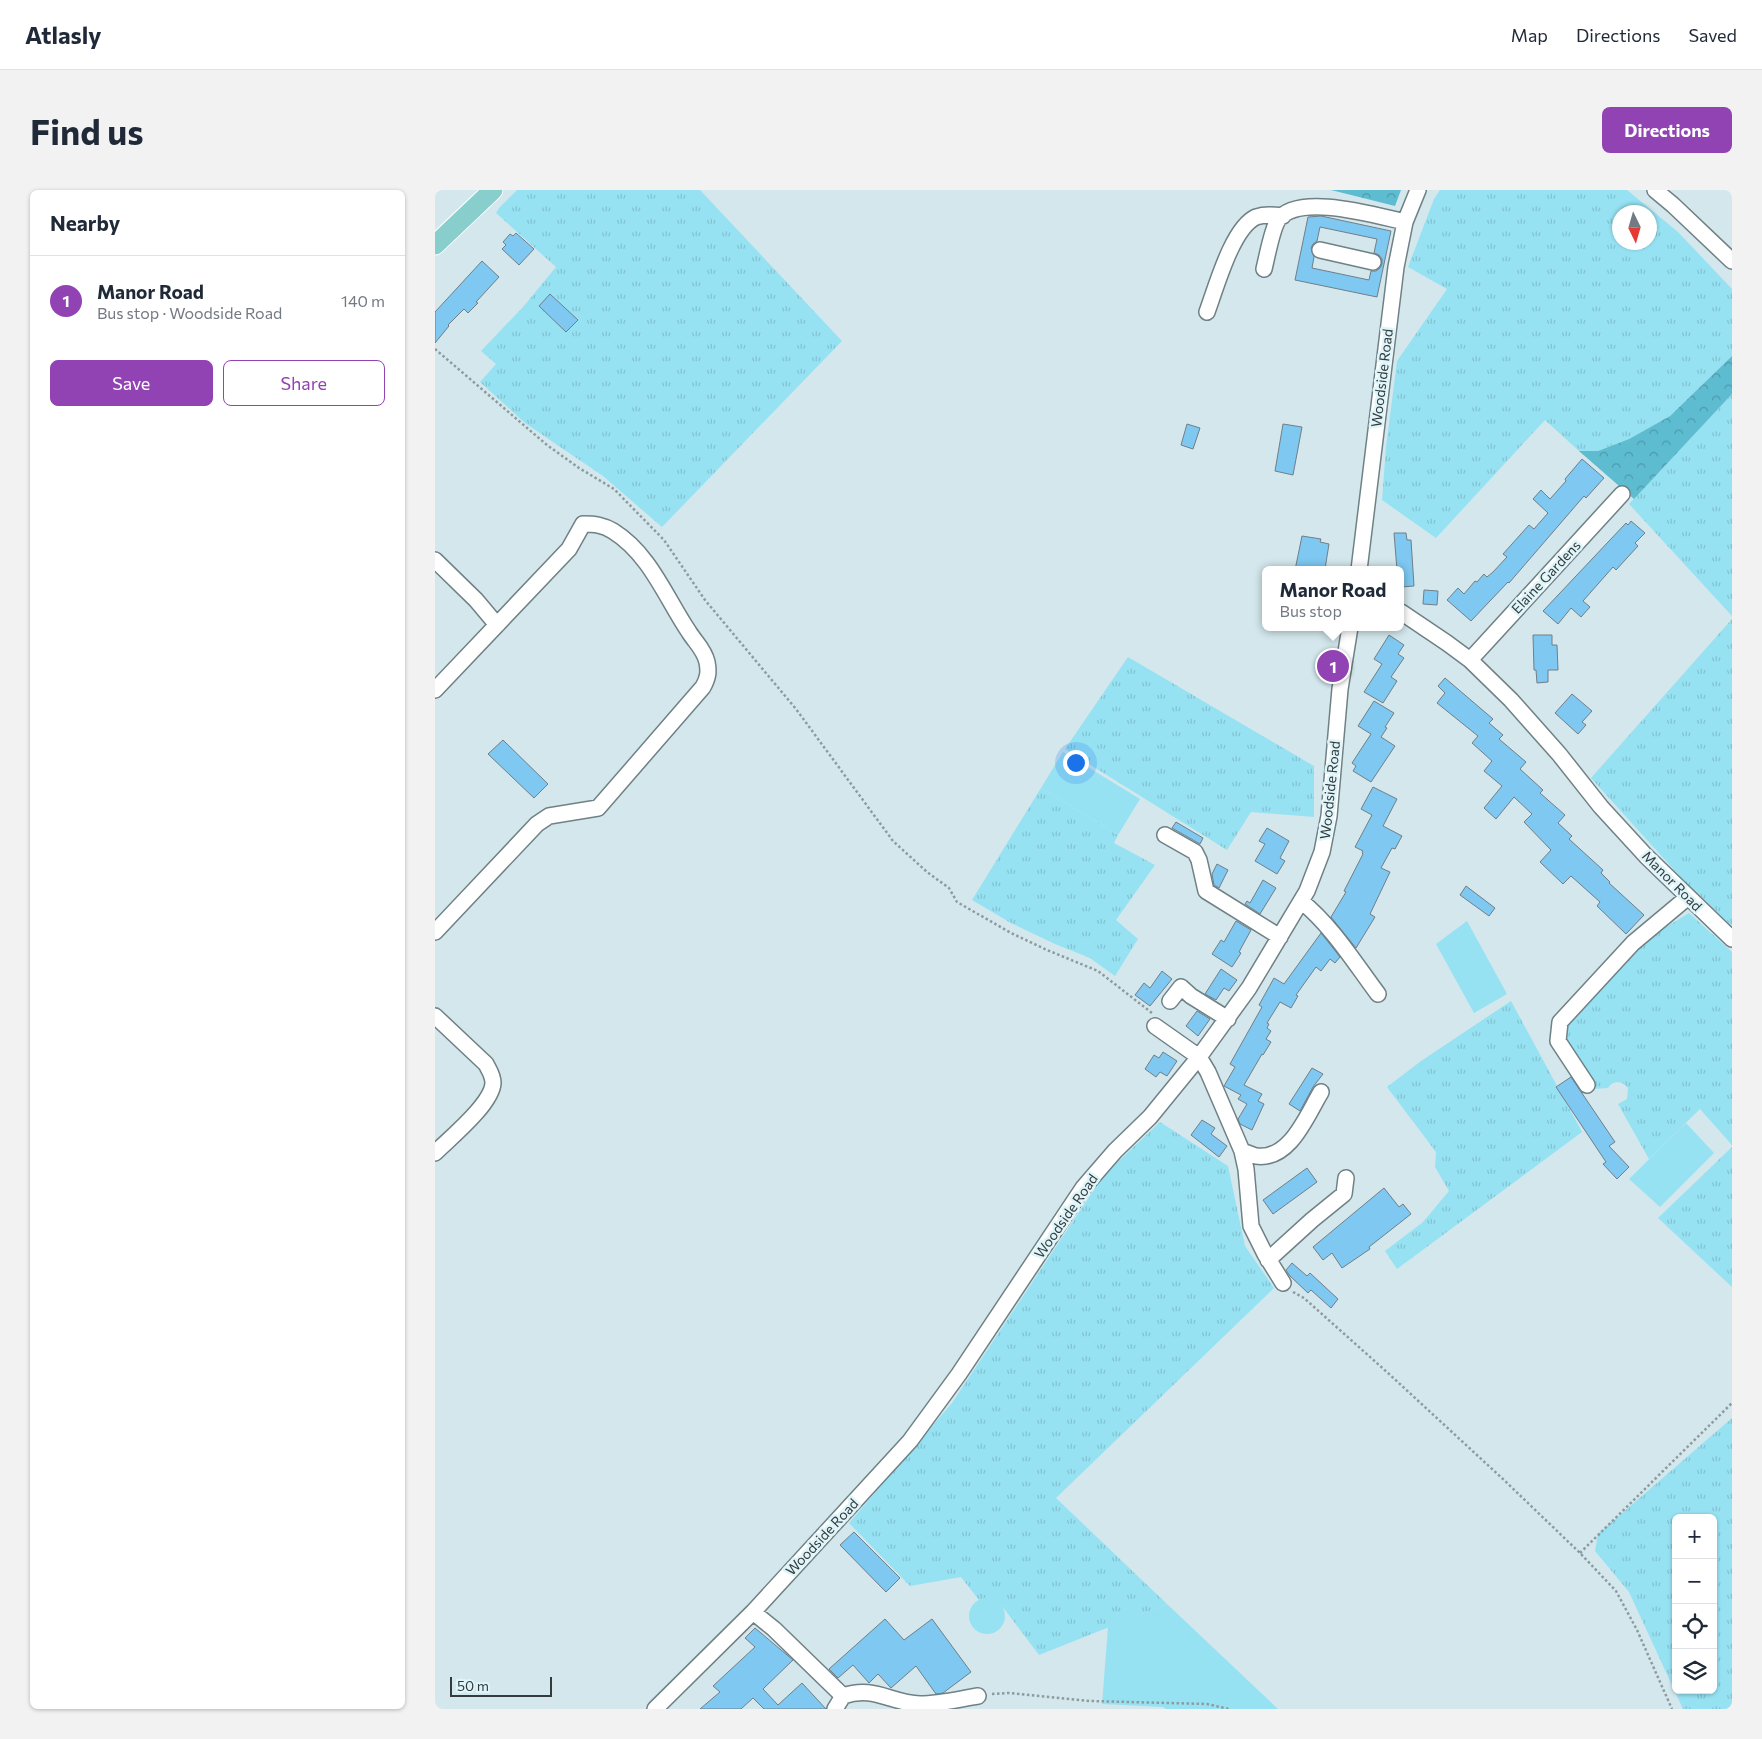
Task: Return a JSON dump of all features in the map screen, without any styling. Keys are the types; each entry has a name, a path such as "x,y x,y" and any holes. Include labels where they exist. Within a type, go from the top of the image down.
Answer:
{"main road":[{"path":"435,244 493,190"}],"street":[{"name":"Woodside Road","path":"1359,566 1384,264 1419,190"},
{"path":"1655,190 1732,261"},
{"path":"1264,269 1275,227 1279,220 1299,208 1326,206 1405,222"},
{"path":"1207,312 1235,238 1247,223 1257,217 1269,214 1283,216"},
{"path":"1320,250 1384,264"},
{"name":"Elaine Gardens","path":"1470,660 1622,494"},
{"path":"435,690 569,549 583,524 601,525 613,531 644,561 689,633 704,653 708,669 708,678 703,687 599,808 549,816 537,824 435,932"},
{"path":"435,560 476,600 497,625"},
{"name":"Manor Road","path":"1404,614 1470,660 1511,700 1559,754 1601,807 1646,856 1732,939"},
{"name":"Woodside Road","path":"655,1709 753,1612 910,1441 959,1374 1083,1188 1115,1151 1150,1117 1199,1057 1249,988 1313,878 1327,836 1340,689 1349,631"},
{"path":"1165,836 1195,852 1199,860 1206,891 1280,937"},
{"path":"1587,1085 1558,1041 1560,1022 1633,943 1689,897"},
{"path":"1301,901 1315,912 1325,924 1378,994"},
{"path":"1170,1001 1181,987 1191,996 1228,1019"},
{"path":"435,1016 486,1064 493,1082 491,1090 478,1111 435,1153"},
{"path":"1157,1022 1199,1057 1208,1072 1242,1151 1251,1226 1268,1260 1283,1283"},
{"path":"1242,1151 1256,1156 1272,1155 1280,1152 1290,1143 1321,1092"},
{"path":"1268,1260 1344,1194 1346,1178"},
{"path":"753,1612 774,1629 843,1696"},
{"path":"835,1709 843,1696 853,1692 870,1692 899,1701 918,1704 941,1703 978,1696"}],"path":[{"path":"435,349 547,445 579,468 614,489 664,540 705,600 796,709 893,841 927,872 949,888 957,902 1018,936 1098,971 1157,1022"},
{"path":"1283,1283 1288,1289 1304,1298 1388,1373 1580,1553 1616,1591 1637,1630 1672,1709"},
{"path":"1580,1553 1732,1403"},
{"path":"978,1696 1009,1693 1090,1701 1207,1704 1229,1709"}],"green space":[{"path":"517,190 700,190 842,341 662,527 603,476 525,423 480,382 496,364 481,351 523,307 556,267 496,213"},
{"path":"1331,190 1401,190 1395,206"},
{"path":"1440,190 1627,190 1645,205 1612,205 1612,250 1657,250 1657,215 1678,232 1732,289 1732,356 1670,416 1629,439 1598,451 1579,451 1545,420 1436,538 1382,500 1386,447 1397,361 1447,289 1408,267 1434,199"},
{"path":"1732,356 1732,394 1634,499 1579,451 1598,451 1629,439 1670,416"},
{"path":"1732,394 1732,616 1629,504"},
{"path":"1732,619 1732,926 1685,882 1591,778"},
{"path":"1128,657 1314,766 1314,817 1251,812 1227,850 1065,749"},
{"path":"1063,752 1140,799 1118,835 1041,788"},
{"path":"1041,788 1118,835 1114,843 1155,865 1116,920 1138,939 1115,976 1090,958 1011,923 972,900"},
{"path":"1689,913 1732,952 1732,1145 1700,1109 1649,1159 1618,1104 1627,1099 1628,1088 1623,1084 1615,1082 1608,1088 1595,1089 1566,1041 1564,1026 1638,944"},
{"path":"1467,921 1507,994 1474,1013 1436,944"},
{"path":"1511,1001 1582,1132 1397,1269 1385,1251 1423,1222 1449,1191 1435,1167 1436,1152 1387,1087 1421,1061"},
{"path":"1160,1122 1228,1166 1245,1246 1274,1288 1056,1498 1167,1604 1039,1655 1002,1606 986,1598 979,1600 961,1577 910,1586 849,1523 952,1403 1103,1176"},
{"path":"1686,1123 1714,1153 1660,1207 1629,1179"},
{"path":"1732,1147 1732,1287 1658,1218"},
{"path":"1732,1418 1732,1709 1683,1709 1676,1694 1717,1694 1717,1514 1672,1514 1672,1685 1629,1592 1595,1551 1598,1534"},
{"path":"987,1598 1000,1603 1005,1616 1000,1629 987,1634 974,1629 969,1616 974,1603"},
{"path":"1167,1604 1278,1709 1166,1709 1163,1707 1102,1704 1108,1627"}],"building":[{"path":"1321,216 1391,231 1377,297 1295,280 1308,217","holes":["1320,227 1377,239 1374,253 1382,259 1382,264 1376,271 1371,271 1369,280 1312,268 1314,257 1311,248 1317,241"]},
{"path":"516,233 534,249 519,265 502,249 506,245 503,242 510,234 513,236"},
{"path":"482,261 499,277 468,313 464,309 448,325 435,343 435,312"},
{"path":"550,294 578,320 566,332 539,306"},
{"path":"1187,424 1200,428 1193,449 1181,445"},
{"path":"1283,424 1302,427 1293,475 1275,471"},
{"path":"1582,459 1604,478 1586,498 1584,496 1509,583 1471,621 1447,600 1458,588 1464,594 1484,574 1487,577 1493,572 1507,557 1503,554 1529,525 1534,529 1548,513 1533,499 1541,490 1550,499"},
{"path":"1631,521 1645,533 1635,543 1638,546 1616,570 1613,567 1583,601 1590,607 1581,617 1571,608 1558,624 1543,611 1626,523 1628,525"},
{"path":"1394,533 1406,533 1407,540 1411,540 1414,586 1404,587 1404,566 1397,566"},
{"path":"1302,536 1321,539 1320,542 1329,544 1325,566 1296,566"},
{"path":"1424,590 1438,591 1437,605 1423,604"},
{"path":"1389,635 1404,645 1398,654 1404,658 1391,677 1397,681 1383,703 1364,692 1382,664 1374,659"},
{"path":"1533,635 1552,635 1552,645 1557,645 1558,670 1548,670 1548,682 1537,683 1536,670 1534,670"},
{"path":"1445,678 1493,719 1489,723 1503,735 1499,739 1526,762 1520,769 1543,790 1540,793 1565,815 1558,823 1572,836 1569,839 1603,870 1601,873 1609,883 1644,915 1626,934 1597,906 1600,902 1571,876 1563,884 1540,862 1551,850 1524,822 1532,814 1514,797 1496,819 1484,808 1502,786 1484,771 1492,761 1472,743 1478,736 1437,703 1445,693 1438,686"},
{"path":"1572,694 1592,711 1582,722 1586,725 1578,734 1555,713"},
{"path":"1374,701 1394,713 1381,737 1395,746 1371,782 1353,771 1356,766 1352,763 1371,734 1358,726"},
{"path":"503,740 548,784 534,798 488,754"},
{"path":"1373,787 1397,799 1383,826 1402,836 1395,849 1392,848 1381,868 1390,872 1370,914 1375,917 1356,948 1331,917 1346,892 1344,891 1363,854 1363,851 1355,847 1372,815 1361,809"},
{"path":"1176,822 1203,838 1200,844 1172,828"},
{"path":"1267,828 1289,841 1280,858 1285,861 1277,874 1255,861 1265,844 1259,841"},
{"path":"1217,864 1228,870 1219,888 1214,885 1212,874"},
{"path":"1263,880 1276,888 1260,914 1245,904 1247,901 1250,903"},
{"path":"1466,886 1495,908 1489,916 1460,895"},
{"path":"1236,921 1251,930 1239,952 1241,953 1232,967 1212,954 1221,940 1224,942"},
{"path":"1321,933 1340,957 1335,963 1330,959 1321,971 1316,967 1296,995 1298,996 1291,1008 1280,1002 1267,1023 1269,1024 1267,1028 1271,1031 1266,1039 1271,1042 1244,1085 1262,1094 1258,1101 1264,1104 1252,1130 1240,1124 1238,1119 1247,1104 1238,1099 1241,1095 1224,1086 1235,1067 1230,1064 1262,1007 1259,1005 1274,978 1284,984"},
{"path":"1221,969 1237,980 1229,991 1224,988 1216,1000 1205,994"},
{"path":"1162,971 1172,979 1150,1006 1135,995 1144,983 1150,988"},
{"path":"1197,1011 1210,1019 1198,1036 1186,1026"},
{"path":"1163,1052 1177,1061 1167,1076 1160,1072 1156,1077 1145,1069 1154,1055 1159,1058"},
{"path":"1312,1068 1323,1074 1313,1087 1300,1111 1289,1104"},
{"path":"1571,1077 1615,1142 1609,1146 1629,1167 1617,1179 1603,1164 1606,1162 1556,1087"},
{"path":"1202,1120 1215,1128 1211,1134 1227,1146 1219,1157 1191,1135"},
{"path":"1307,1168 1317,1182 1273,1214 1263,1200"},
{"path":"1384,1188 1399,1207 1403,1204 1411,1214 1369,1247 1370,1249 1342,1268 1332,1253 1323,1260 1313,1247"},
{"path":"1292,1263 1307,1276 1310,1273 1338,1299 1331,1308 1311,1290 1308,1293 1290,1276 1286,1270"},
{"path":"854,1532 900,1578 886,1592 840,1545"},
{"path":"885,1619 904,1640 932,1619 971,1672 943,1693 936,1694 916,1666 891,1688 878,1674 869,1683 853,1665 838,1678 829,1669"},
{"path":"755,1628 793,1660 763,1689 778,1705 802,1683 826,1709 764,1709 753,1698 741,1709 700,1709 720,1692 713,1686 755,1647 745,1638"}],"place":[{"name":"Manor Road","path":"1333,666"}]}
